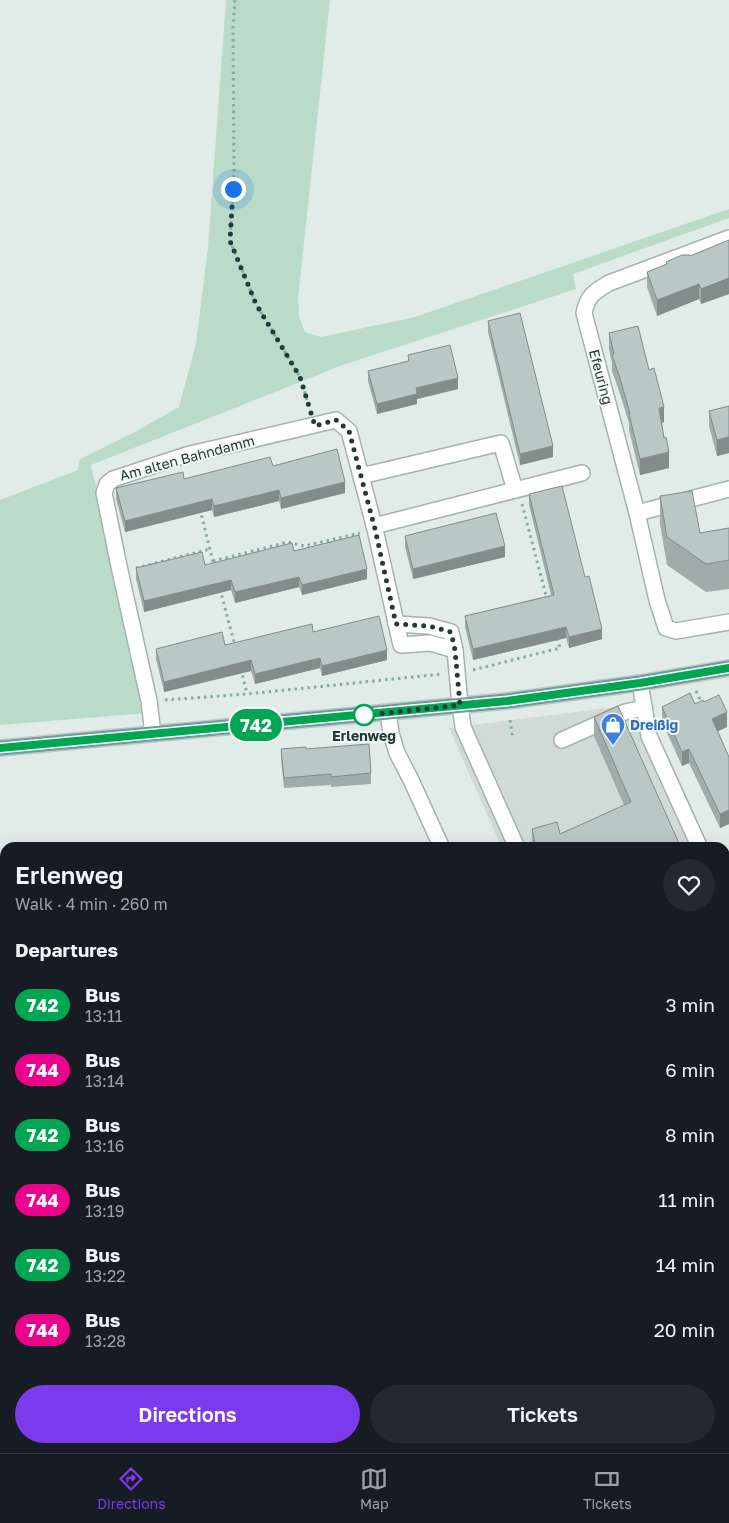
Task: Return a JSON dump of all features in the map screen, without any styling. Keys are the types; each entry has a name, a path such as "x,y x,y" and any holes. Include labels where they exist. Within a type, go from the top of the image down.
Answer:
{"main road":[{"path":"0,748 388,713 530,698 640,683 729,668"}],"street":[{"name":"Efeuring","path":"729,238 609,283 593,293 586,301 584,313 637,513 656,600 666,628 676,632 729,622"},
{"name":"Am alten Bahndamm","path":"153,734 149,701 104,493 107,484 113,479 186,455 336,420 349,431 374,527 401,645 430,643 455,650 460,705"},
{"path":"361,476 501,443 517,489"},
{"path":"374,527 582,473"},
{"path":"637,513 729,489"},
{"path":"640,683 649,736 697,842"},
{"path":"460,705 465,732 514,842"},
{"path":"562,740 624,712 644,708"},
{"path":"388,713 396,753 411,780 439,842"}],"path":[{"path":"234,0 234,172 230,241 256,304 300,377 315,426"},
{"path":"517,489 548,601"},
{"path":"198,502 216,570"},
{"path":"213,561 288,542 304,546 374,527"},
{"path":"120,571 210,549"},
{"path":"218,580 235,646"},
{"path":"473,670 560,648 555,629"},
{"path":"240,665 247,694"},
{"path":"149,701 247,694 445,674"},
{"path":"696,691 704,708"},
{"path":"510,720 513,739"}],"shaded area":[{"path":"640,704 694,842 499,842 449,728"}],"green space":[{"path":"226,0 330,0 298,299 299,317 305,332 321,337 415,317 729,209 729,218 573,274 576,289 340,366 91,465 148,713 0,725 0,500 78,470 80,459 135,432 179,407 196,344 208,247"}],"building":[{"path":"729,240 729,278 701,289 699,284 657,300 647,272 667,264 666,262 682,255 690,256"},
{"path":"520,313 553,446 520,454 488,321"},
{"path":"638,326 649,370 654,368 664,407 659,408 664,438 666,437 669,452 640,459 630,414 612,355 614,354 609,333"},
{"path":"450,345 458,378 416,388 417,394 377,404 368,371 409,361 408,355"},
{"path":"729,406 729,437 717,440 709,411"},
{"path":"337,449 345,482 281,498 279,490 214,506 212,499 125,521 116,488 183,472 184,479 270,457 273,466"},
{"path":"562,486 585,577 589,576 602,629 569,637 566,627 473,649 465,616 554,595 529,494"},
{"path":"692,491 700,533 729,528 729,560 706,564 667,537 660,496"},
{"path":"496,513 505,546 413,569 405,536"},
{"path":"359,535 367,569 302,585 299,577 235,592 231,580 144,601 136,568 202,552 205,565 292,543 294,551"},
{"path":"379,616 387,650 322,666 320,658 255,674 251,660 164,682 156,649 222,632 225,645 312,624 313,632"},
{"path":"690,693 695,704 719,695 727,712 712,719 729,757 729,810 720,814 689,749 682,752 662,707"},
{"path":"618,706 678,842 535,842 532,829 557,822 560,834 631,802 594,717"},
{"path":"369,744 371,773 331,777 331,774 284,778 281,749"}],"bus line":[{"name":"742","path":"0,748 507,701 640,683 729,668"}],"place":[{"name":"Erlenweg","path":"364,715"},
{"name":"Dreißig","path":"613,746"}],"route":[{"path":"233,189 230,241 256,304 300,377 315,426 336,420 349,431 375,529 396,624 429,626 451,632 455,650 460,705 360,716 364,715"}]}
